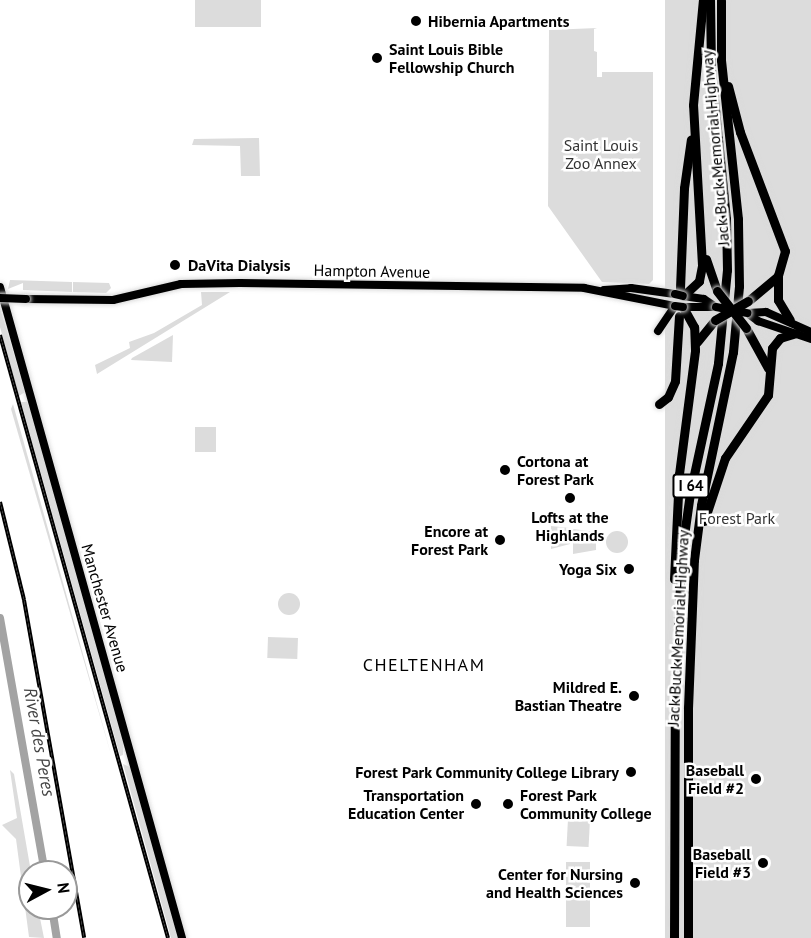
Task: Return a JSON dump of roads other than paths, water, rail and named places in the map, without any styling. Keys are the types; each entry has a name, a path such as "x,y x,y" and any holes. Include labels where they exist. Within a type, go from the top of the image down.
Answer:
{"highway":[{"path":"680,293 684,188 693,121 703,0"},
{"name":"Jack Buck Memorial Highway","path":"674,938 678,630 685,524 715,381 726,299 726,219 711,70 710,0"},
{"name":"Jack Buck Memorial Highway","path":"688,938 689,688 696,546 730,369 739,297 737,211 721,60 721,0"},
{"path":"721,60 740,132 784,246 785,259 778,276 778,300 790,320"},
{"path":"680,293 699,281 703,248 693,121"},
{"path":"703,248 717,291 746,328 764,356 771,385"},
{"path":"694,350 700,334 715,320 748,301 778,276"},
{"path":"678,630 674,583 679,474 694,350 694,327 679,310"},
{"path":"658,404 668,397 675,381 679,310"},
{"path":"696,546 725,458 764,405 771,385 772,348 780,338 796,333"}],"main road":[{"name":"Hampton Avenue","path":"0,298 113,300 181,284 204,283 602,290 631,288 680,293 704,299 716,307"},
{"name":"Manchester Avenue","path":"0,287 182,938"},
{"name":"Hampton Avenue","path":"602,290 629,299 679,310 716,307 747,313"},
{"path":"658,331 679,310"},
{"path":"747,313 759,310 790,320 809,330"},
{"path":"747,313 758,321 811,339"},
{"path":"796,333 811,345"}],"waterway":[{"name":"River des Peres","path":"0,618 43,860"},
{"name":"River des Peres","path":"54,920 57,938"}],"railway":[{"path":"0,335 168,938"},
{"path":"0,502 24,600 84,938"}],"place":[{"name":"Hibernia Apartments","path":"416,21"},
{"name":"Saint Louis Bible Fellowship Church","path":"377,58"},
{"name":"DaVita Dialysis","path":"175,265"},
{"name":"Cortona at Forest Park","path":"505,470"},
{"name":"Lofts at the Highlands","path":"570,498"},
{"name":"Encore at Forest Park","path":"500,540"},
{"name":"Yoga Six","path":"629,569"},
{"name":"Mildred E. Bastian Theatre","path":"634,696"},
{"name":"Forest Park Community College Library","path":"631,772"},
{"name":"Baseball Field #2","path":"756,779"},
{"name":"Transportation Education Center","path":"476,804"},
{"name":"Forest Park Community College","path":"508,804"},
{"name":"Baseball Field #3","path":"763,863"},
{"name":"Center for Nursing and Health Sciences","path":"635,883"}],"district":[{"name":"CHELTENHAM","path":"424,665"}],"park label":[{"name":"Saint Louis Zoo Annex","path":"601,154"},
{"name":"Forest Park","path":"737,518"}]}
